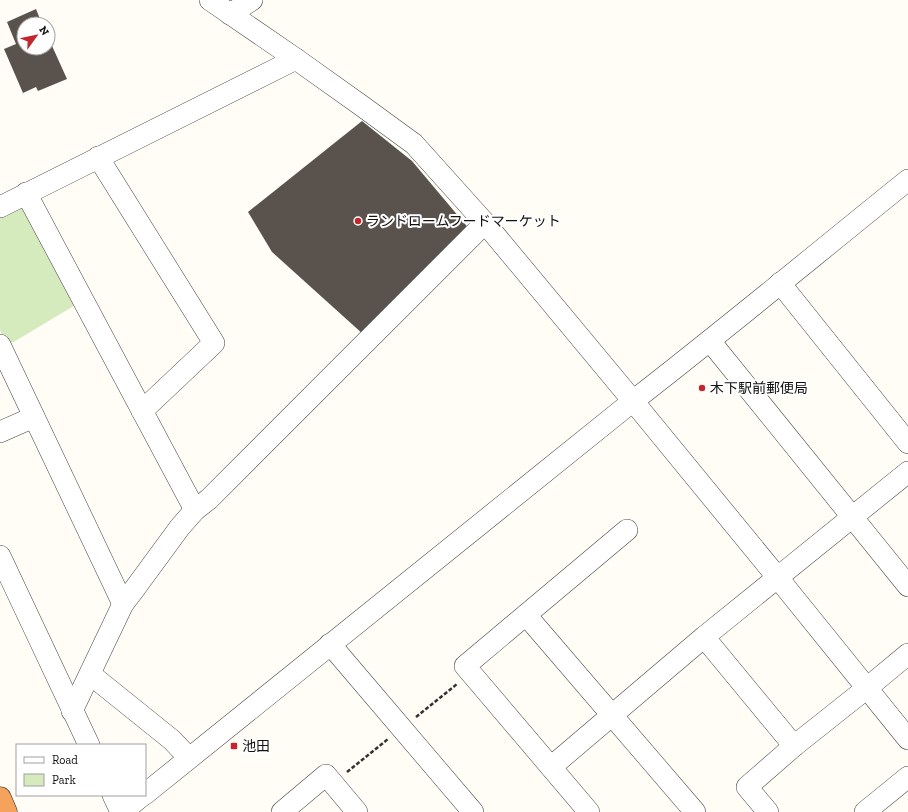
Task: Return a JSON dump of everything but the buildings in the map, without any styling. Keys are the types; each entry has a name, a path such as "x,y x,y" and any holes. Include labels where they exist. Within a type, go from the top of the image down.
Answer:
{"highway":[{"path":"0,798 6,812"}],"street":[{"path":"210,0 296,59 414,144 485,223 634,401 908,739"},
{"path":"230,14 252,0"},
{"path":"0,207 296,59"},
{"path":"98,158 214,343 142,411"},
{"path":"146,792 710,341 908,180"},
{"path":"26,194 195,510"},
{"path":"72,711 123,604 180,527 195,510 209,499 485,223"},
{"path":"780,283 908,442"},
{"path":"710,341 908,586"},
{"path":"0,345 123,604"},
{"path":"0,432 34,417"},
{"path":"551,767 704,637 908,472"},
{"path":"589,812 464,666 627,530"},
{"path":"0,556 88,744"},
{"path":"526,615 695,812"},
{"path":"704,637 794,746"},
{"path":"330,644 473,812"},
{"path":"768,812 747,787 794,746 908,654"},
{"path":"90,674 172,740 189,758"},
{"path":"282,812 326,775 357,812"},
{"path":"865,812 908,777"},
{"path":"113,796 121,812 141,796"}],"path":[{"path":"412,721 470,673"},
{"path":"333,784 391,736"}],"green space":[{"path":"22,201 77,304 7,346 0,330 0,211"}],"place":[{"name":"ランドロームフードマーケット","path":"358,221"},
{"name":"木下駅前郵便局","path":"702,388"},
{"name":"池田","path":"234,746"}]}
